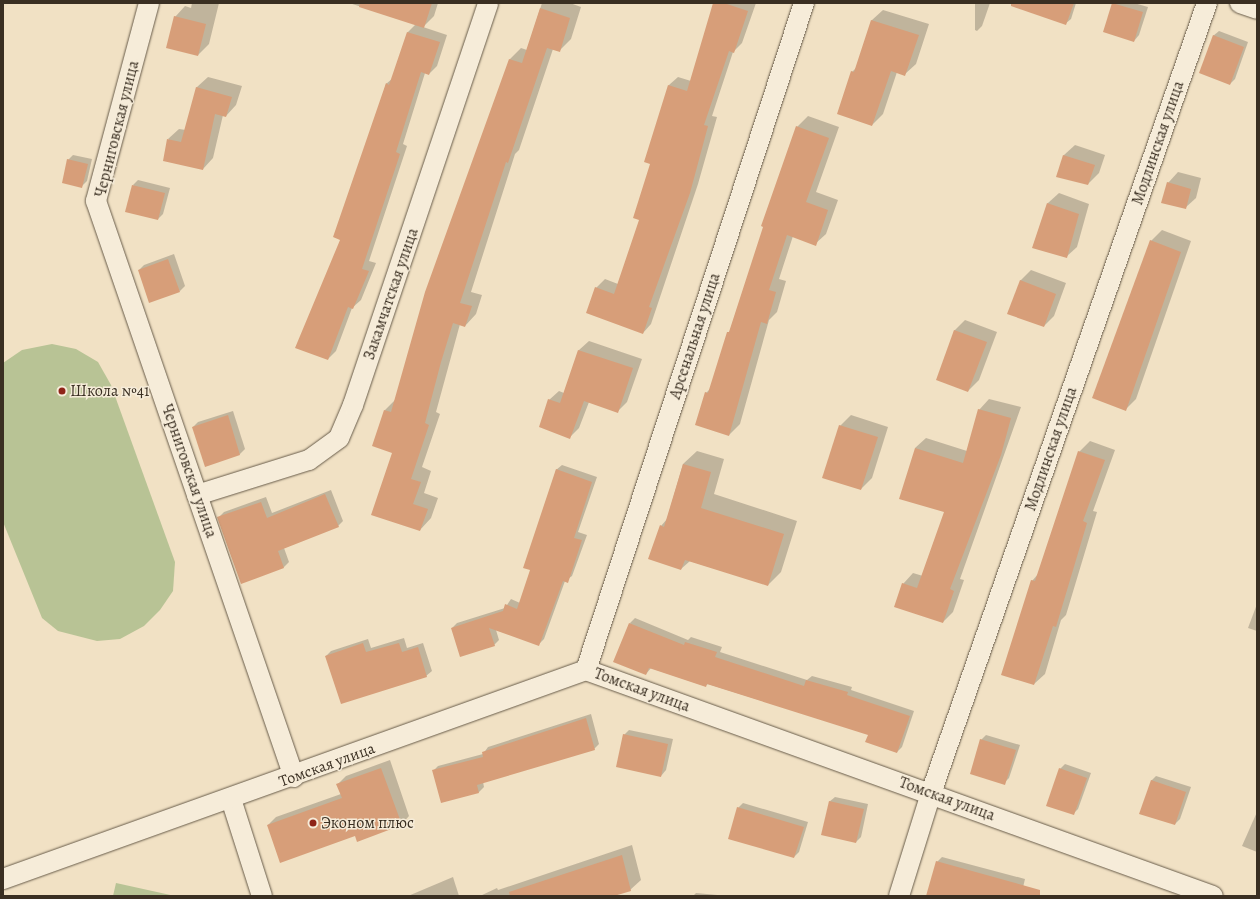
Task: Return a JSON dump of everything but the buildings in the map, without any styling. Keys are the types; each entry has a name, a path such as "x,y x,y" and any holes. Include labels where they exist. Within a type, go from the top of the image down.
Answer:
{"street":[{"name":"Черниговская улица","path":"149,3 96,201 294,777"},
{"name":"Закамчатская улица","path":"197,495 309,460 338,438 353,405 488,3"},
{"name":"Арсенальная улица","path":"586,670 804,3"},
{"name":"Модлинская улица","path":"899,896 931,793 1207,3"},
{"path":"1240,3 1257,9"},
{"name":"Томская улица","path":"3,879 294,777 586,670 1214,896"},
{"path":"231,799 262,896"}],"green space":[{"path":"52,344 76,349 98,362 111,385 175,562 173,591 160,610 144,626 120,639 97,641 58,631 42,618 3,522 3,363 22,350"},
{"path":"116,883 175,896 113,896"}],"place":[{"name":"Школа №41","path":"62,391"},
{"name":"Эконом плюс","path":"313,823"}]}
